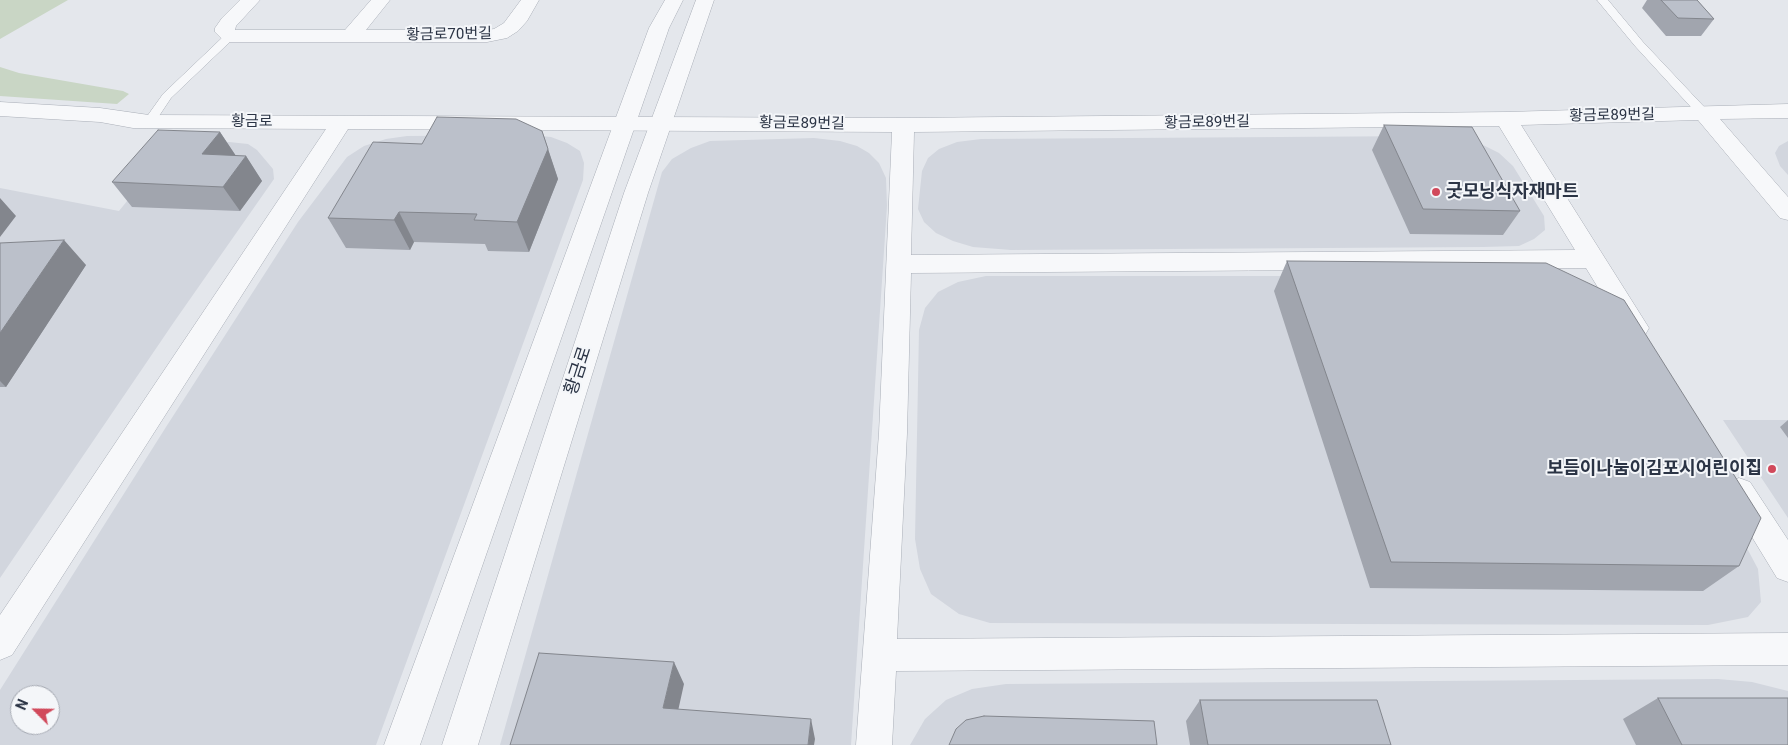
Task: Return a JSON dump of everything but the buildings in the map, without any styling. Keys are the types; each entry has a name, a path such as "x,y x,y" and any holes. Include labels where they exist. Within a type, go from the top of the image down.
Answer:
{"street":[{"path":"230,36 225,32 225,28 251,0"},
{"path":"351,36 381,0"},
{"name":"황금로70번길","path":"230,36 487,36 500,34 511,27 520,17 530,0"},
{"path":"402,745 599,194 660,28 674,0"},
{"name":"황금로","path":"460,745 636,193 705,0"},
{"name":"황금로","path":"0,109 100,115 149,122 625,124"},
{"name":"황금로89번길","path":"625,124 903,125 1506,119 1788,111"},
{"path":"1704,114 1788,212"},
{"path":"1506,119 1650,351"},
{"path":"0,644 342,122"},
{"path":"874,745 900,264 903,125"},
{"path":"900,264 1592,259"},
{"path":"1724,468 1788,568"},
{"path":"880,656 1788,650"}],"lane":[{"path":"1602,0 1639,44 1704,114"},
{"path":"149,122 167,96 230,36"}],"shaded area":[{"path":"531,135 551,137 567,143 580,151 584,163 583,180 376,745 0,745 0,690 166,427 298,222 347,157 364,146 386,139 407,136"},
{"path":"1429,136 1479,143 1499,153 1513,166 1544,216 1545,230 1534,239 1519,246 1011,250 973,247 953,241 936,233 924,222 918,209 922,171 928,158 939,149 957,142 981,139"},
{"path":"814,138 840,141 857,146 869,153 879,163 886,178 887,206 851,745 500,745 662,172 672,159 691,148 710,141"},
{"path":"1788,141 1788,175 1780,166 1775,153 1779,146"},
{"path":"229,142 248,144 257,150 273,169 274,179 0,578 0,188 119,211 174,143"},
{"path":"986,276 1527,276 1739,533 1758,569 1761,602 1748,617 1708,625 990,623 959,614 931,594 920,569 915,539 919,330 925,308 938,292 958,282"},
{"name":"보듬이나눔이김포시어린이집","path":"1723,420 1788,420 1788,518"},
{"path":"1718,679 1752,682 1788,691 1788,745 910,745 925,719 946,700 972,689 1006,684"}],"green space":[{"path":"0,0 68,0 0,39"},
{"path":"0,67 19,73 123,91 129,94 117,104 0,96"}],"place":[{"name":"굿모닝식자재마트","path":"1436,192"},
{"name":"보듬이나눔이김포시어린이집","path":"1772,469"}]}
